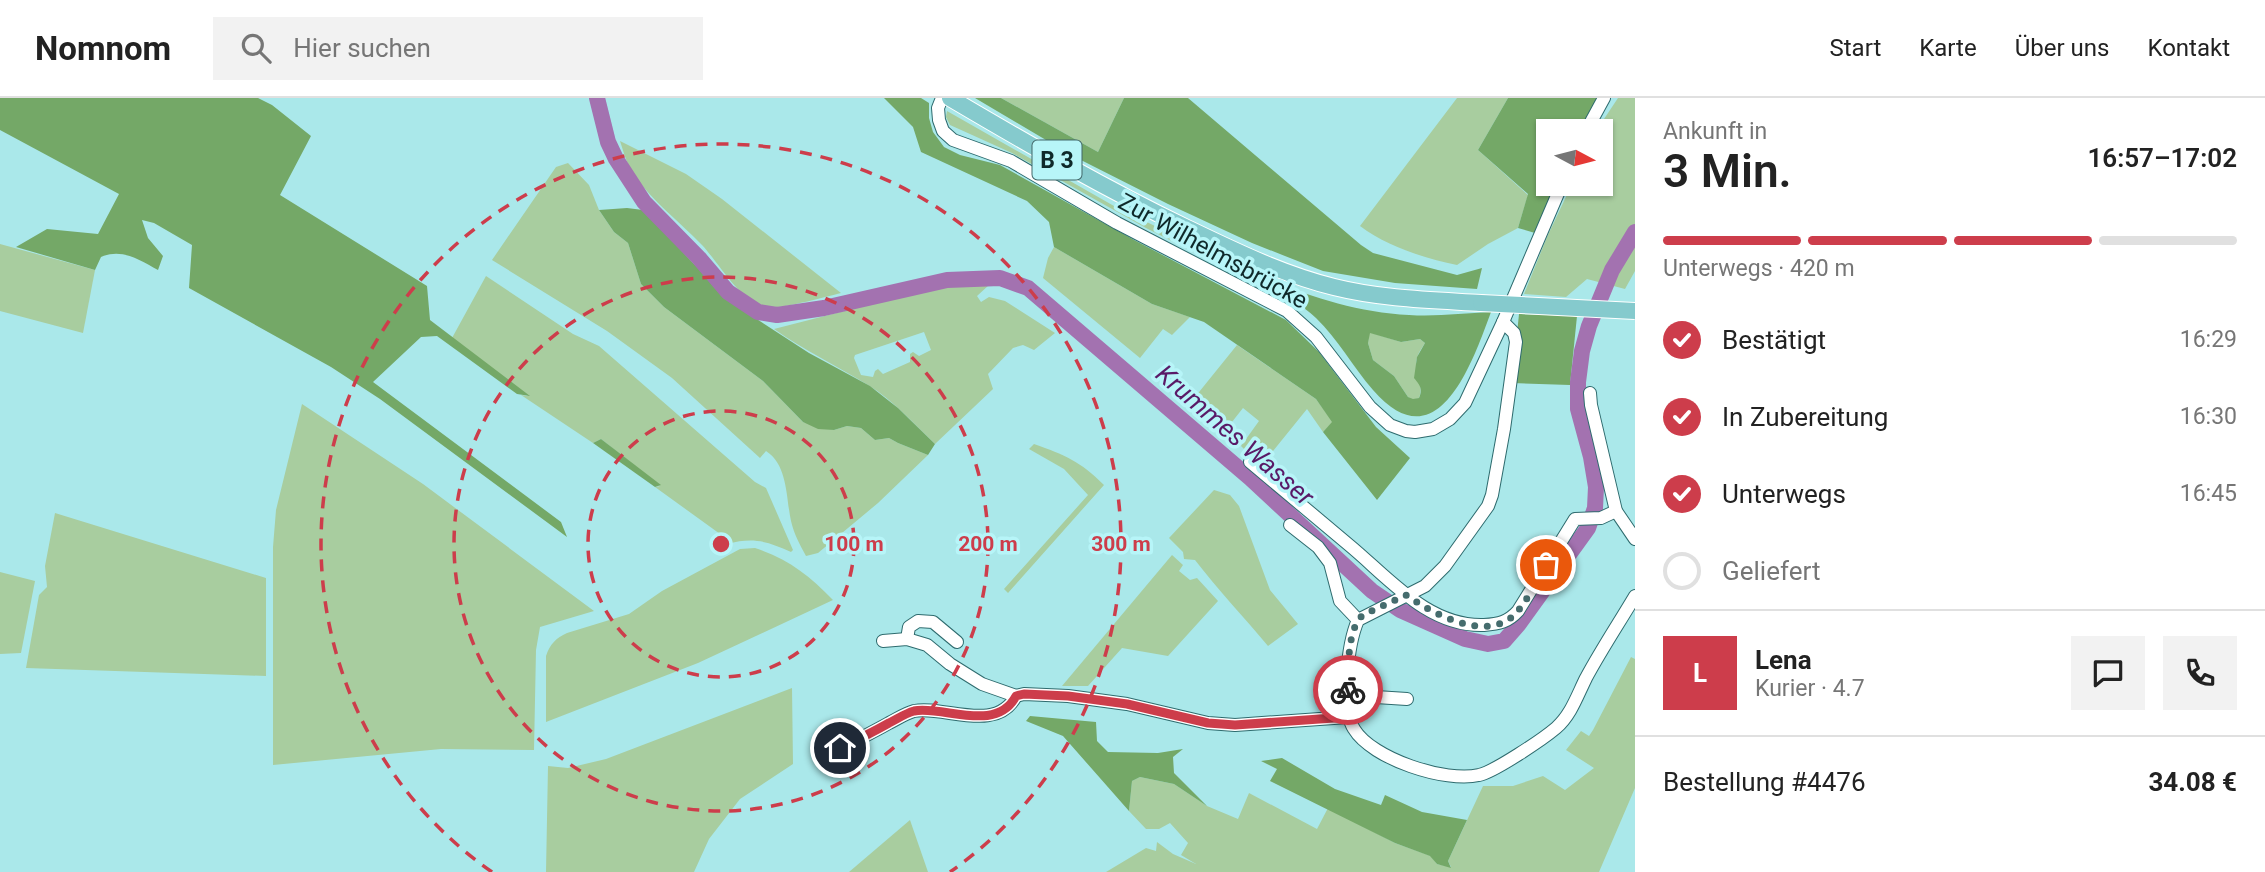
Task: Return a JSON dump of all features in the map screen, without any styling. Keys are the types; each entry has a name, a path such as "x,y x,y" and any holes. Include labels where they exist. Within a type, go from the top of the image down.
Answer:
{"main road":[{"name":"B 3","path":"950,98 1064,164 1166,218 1264,264 1310,280 1359,293 1388,297 1635,311"}],"street":[{"name":"Zur Wilhelmsbrücke","path":"942,98 939,120 943,131 953,140 1012,161 1118,223 1297,318 1316,337 1383,420 1398,429 1415,432 1433,429 1458,412 1470,393 1557,196"},
{"path":"1593,119 1604,98"},
{"path":"1510,306 1635,311"},
{"path":"1503,322 1514,333 1516,341 1492,495 1482,516 1445,566 1425,586 1358,620 1354,628 1349,663 1347,703 1348,717 1354,730 1384,753 1422,771 1464,777 1481,775 1546,735 1567,717 1586,677 1635,596"},
{"path":"1590,393 1616,511 1635,539"},
{"path":"1250,462 1368,561 1400,598 1461,624 1503,623 1518,611 1575,519 1601,518 1616,511"},
{"path":"1290,525 1318,547 1330,563 1340,601 1358,620"},
{"path":"907,639 909,627 918,621 933,622 957,642"},
{"path":"883,641 907,639 927,645 950,664 982,684 1016,696 1057,696 1115,702 1208,723 1235,725 1348,717"},
{"path":"840,748 912,711 930,710 960,716 986,716 1004,709 1016,696"},
{"path":"1347,703 1376,697 1407,699"}],"green space":[{"path":"0,98 258,98 272,105 311,136 280,195 427,286 430,320 530,396 517,394 437,336 421,337 373,382 561,522 567,537 380,399 331,367 189,288 192,245 154,223 142,220 148,238 163,256 158,270 131,256 116,254 101,257 95,270 16,247 47,229 98,234 119,194 0,130"},
{"path":"884,98 921,98 929,103 933,132 944,147 960,155 1000,165 1286,320 1319,352 1376,427 1410,458 1377,500 1323,432 1332,422 1316,399 1204,322 1152,304 1054,247 1049,222 1027,201 921,152 913,127"},
{"path":"975,98 1001,98 1098,152 1124,98 1188,98 1373,253 1457,275 1482,268 1477,289 1395,283 1323,271 1252,243 1168,204 1073,156"},
{"path":"1001,98 1124,98 1098,152"},
{"path":"1457,98 1508,98 1478,150 1528,195 1518,228 1457,265 1407,251 1360,226"},
{"path":"1508,98 1599,98 1587,119 1536,119 1536,196 1552,196 1535,233 1518,228 1528,194 1478,150"},
{"path":"1618,98 1635,98 1635,271 1625,289 1587,279 1566,297 1524,294 1566,196 1614,196 1614,119 1604,119"},
{"path":"947,111 1114,206 1243,269 1237,274 1146,228 1012,153 950,125 946,117"},
{"path":"620,141 686,174 841,293 778,307 762,307 754,303 738,289 702,245 641,185 629,167"},
{"path":"568,163 589,185 599,210 614,232 628,243 641,284 664,307 763,381 803,422 834,430 847,426 861,428 875,440 889,438 928,455 878,503 818,553 806,556 791,521 782,473 773,457 766,451 760,458 672,378 607,331 492,260 556,167"},
{"path":"599,210 643,210 729,301 809,353 870,386 898,408 935,444 928,455 889,438 875,440 861,428 847,426 834,430 818,429 803,422 763,381 664,307 641,284 628,243 614,232"},
{"path":"0,244 95,270 83,333 0,311"},
{"path":"1054,247 1152,304 1190,317 1172,335 1163,329 1140,358 1043,278"},
{"path":"1243,269 1324,300 1366,310 1429,316 1491,312 1474,357 1449,398 1433,412 1416,416 1396,410 1373,390 1316,318 1278,292 1237,274","holes":["1370,333 1401,342 1420,339 1425,343 1417,357 1414,378 1420,387 1419,398 1408,397 1394,376 1373,360 1368,343"]},
{"path":"486,276 573,334 599,346 755,482 766,488 793,550 791,552 767,543 752,541 727,544 727,539 655,487 660,486 601,439 593,443 521,395 528,396 452,338"},
{"path":"979,283 989,285 977,296 981,302 989,297 1005,301 1055,333 1034,350 1023,345 1013,348 988,374 993,389 935,444 877,391 774,329 926,290","holes":["924,332 931,350 919,356 913,352 910,354 910,362 883,374 878,369 873,377 861,375 854,358 855,355"]},
{"path":"1519,314 1577,316 1570,385 1512,383"},
{"path":"1369,332 1401,342 1420,339 1425,343 1416,363 1421,388 1419,398 1413,400 1408,397 1394,376 1373,360 1368,343"},
{"path":"1237,345 1316,399 1333,422 1323,432 1307,409 1261,466 1241,446 1259,421 1243,408 1224,432 1191,402"},
{"path":"302,404 423,484 594,611 540,627 536,650 534,750 441,749 273,765 273,547 276,510"},
{"path":"601,439 661,485 655,487 593,443"},
{"path":"1034,444 1072,460 1104,485 1008,593 1004,589 1088,495 1064,469 1029,449"},
{"path":"1214,490 1230,495 1239,506 1270,590 1298,624 1268,646 1195,560 1184,559 1183,552 1169,538"},
{"path":"55,513 266,578 266,676 26,668 39,595 47,587 45,566"},
{"path":"755,548 778,557 797,569 833,600 698,663 546,722 546,656 557,639 567,633 629,614 662,591 740,549"},
{"path":"1172,555 1183,565 1179,571 1190,580 1197,578 1218,601 1168,656 1122,648 1088,686 1062,686"},
{"path":"0,572 35,581 21,653 0,654"},
{"path":"1631,657 1635,659 1635,788 1599,872 1106,872 1146,848 1156,851 1157,842 1173,854 1196,864 1181,855 1188,843 1170,823 1159,829 1146,829 1129,811 1132,781 1140,777 1174,784 1207,806 1238,819 1249,793 1317,829 1328,808 1395,843 1431,856 1437,864 1451,867 1448,861 1483,786 1513,786 1543,776 1565,790 1594,768 1566,750 1581,731 1589,736"},
{"path":"792,688 793,764 740,799 709,839 694,872 546,872 548,766 568,768 606,759"},
{"path":"1030,716 1096,722 1097,741 1108,752 1158,753 1183,749 1173,757 1174,773 1207,806 1174,784 1140,777 1132,781 1129,811 1063,736 1026,721"},
{"path":"1282,758 1335,789 1381,805 1385,795 1422,812 1467,820 1448,861 1451,868 1437,864 1430,856 1395,843 1270,781 1277,769 1261,761"},
{"path":"910,820 928,872 849,872"}],"waterway":[{"name":"Krummes Wasser","path":"597,98 608,142 644,202 728,292 758,312 777,315 824,308 947,280 1000,278 1028,288 1250,478 1372,591 1400,610 1465,639 1488,644 1504,641 1518,625 1588,528 1595,508 1596,487 1578,409 1582,351 1589,326 1612,270 1635,232"}],"way so far":[{"path":"1348,690 1354,628 1363,615 1406,595 1429,610 1461,624 1503,623 1518,611 1546,565"}],"route":[{"path":"840,748 912,711 930,710 960,716 986,716 1004,709 1016,696 1024,694 1068,696 1127,704 1208,723 1235,725 1348,717 1348,690"}]}
